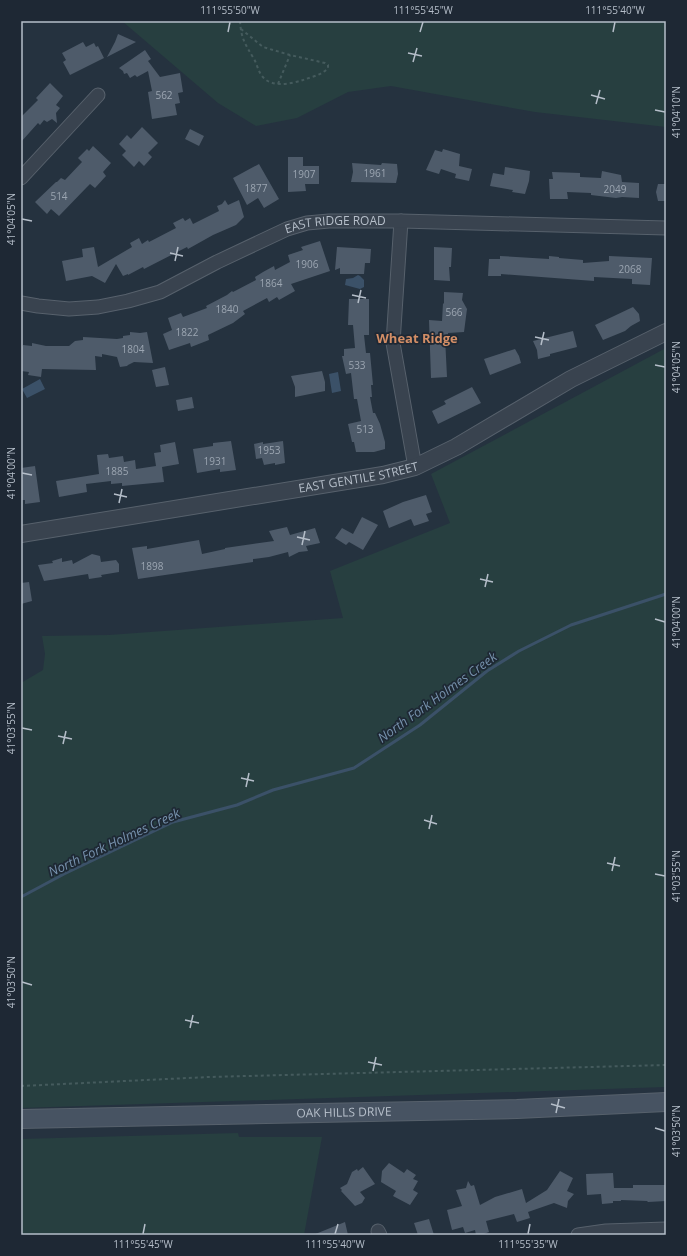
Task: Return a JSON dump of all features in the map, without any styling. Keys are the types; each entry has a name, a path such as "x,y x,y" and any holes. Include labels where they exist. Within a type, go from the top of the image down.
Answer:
{"main road":[{"name":"OAK HILLS DRIVE","path":"21,1119 517,1109 666,1102"}],"street":[{"path":"21,178 98,96"},
{"name":"EAST RIDGE ROAD","path":"21,303 69,309 98,307 160,292 217,262 287,229 307,223 329,221 401,221 666,228"},
{"path":"401,221 394,343 415,467"},
{"name":"EAST GENTILE STREET","path":"21,534 383,475 415,467 485,431 571,379 666,332"},
{"path":"578,1235 606,1231 666,1229"}],"path":[{"path":"240,21 241,29 242,37 261,75 266,80 278,84 286,84 317,75 328,68 328,65 325,62 290,55 263,47 241,29"},
{"path":"278,84 290,55"},
{"path":"21,1086 209,1077 666,1065"}],"green space":[{"path":"122,21 666,21 666,127 535,112 391,86 348,92 297,118 256,126 218,103"},
{"path":"666,348 666,1087 21,1108 21,683 43,670 45,654 42,636 109,635 343,618 330,571 450,523 431,474"},
{"path":"238,1133 239,1137 322,1137 304,1235 21,1235 21,1139"}],"water":[{"path":"358,275 364,280 364,287 360,289 345,285 346,279 353,278"},
{"path":"338,372 341,391 332,393 329,374"},
{"path":"40,379 45,389 27,398 22,389"}],"building":[{"path":"118,34 136,42 107,57 115,42"},
{"path":"83,42 86,47 94,43 96,47 98,46 104,58 70,75 63,62 66,60 62,53"},
{"path":"145,50 151,59 148,61 160,77 180,73 183,92 178,93 180,103 175,104 177,115 152,119 148,92 152,91 148,71 137,77 135,75 130,78 127,73 124,74 119,68"},
{"path":"50,83 63,96 56,105 60,108 56,113 57,123 52,119 47,122 44,120 40,125 38,123 21,142 21,117 38,100 36,98"},
{"path":"142,127 158,143 148,153 152,157 144,166 139,161 134,167 122,155 126,151 119,144 127,135 131,139"},
{"path":"190,129 204,136 199,146 185,139"},
{"path":"93,146 111,163 103,172 106,176 95,188 90,184 59,216 51,209 47,214 35,202 61,178 65,180 82,162 78,158 87,149 89,151"},
{"path":"443,149 460,154 459,166 472,169 469,181 455,178 456,174 441,169 439,174 426,170 435,150 442,152"},
{"path":"288,157 303,157 303,166 319,166 319,184 305,184 306,191 288,192"},
{"path":"352,163 381,165 382,163 397,164 398,174 396,183 351,182 353,172"},
{"path":"259,164 279,199 264,208 258,198 247,205 233,178"},
{"path":"505,167 530,171 525,194 512,192 513,190 490,186 493,173 504,175"},
{"path":"602,171 621,175 622,182 639,183 639,198 616,198 591,195 591,193 567,192 568,199 550,199 549,179 553,179 552,172 580,173 580,177 601,178"},
{"path":"658,184 666,184 666,201 658,201 656,192"},
{"path":"225,200 228,205 239,200 244,217 236,225 213,235 188,249 187,247 144,269 143,267 128,275 123,276 116,264 105,283 92,276 66,281 62,261 83,257 82,249 94,247 98,267 132,247 130,243 139,238 142,244 148,240 149,242 176,228 173,223 183,218 185,221 190,218 193,224 219,211 217,206 222,204"},
{"path":"320,241 330,271 291,284 295,291 279,300 277,297 269,302 267,298 243,311 245,314 233,323 208,335 209,340 191,347 190,343 169,350 163,334 172,330 168,318 181,313 183,317 207,308 206,306 232,291 233,292 256,280 255,277 263,272 274,266 275,270 290,262 288,255 303,250 301,247"},
{"path":"337,247 371,249 370,263 365,263 364,274 340,274 340,268 335,270"},
{"path":"434,247 452,248 451,267 449,267 450,281 434,280"},
{"path":"500,256 549,259 549,256 583,260 583,263 609,261 609,256 652,258 650,285 632,284 632,279 594,277 594,281 501,274 501,276 488,276 489,259 500,259"},
{"path":"444,292 463,293 462,300 467,309 464,332 448,333 448,337 445,337 447,377 431,378 429,320 442,321"},
{"path":"349,299 369,299 369,335 364,335 366,353 370,353 373,385 371,385 372,397 370,397 373,413 375,413 380,424 385,442 385,449 374,452 356,452 348,424 361,421 357,399 354,399 351,373 346,374 342,356 344,356 344,349 355,348 353,325 348,325"},
{"path":"633,307 639,314 640,321 625,331 603,340 595,325"},
{"path":"573,331 577,347 550,354 550,356 538,359 537,350 533,341"},
{"path":"130,332 147,332 153,363 134,362 127,366 120,367 117,357 102,354 102,357 95,356 96,370 42,369 41,377 28,375 29,372 21,371 21,349 23,345 32,346 32,343 46,346 69,346 75,341 83,340 83,337 117,339 130,335"},
{"path":"515,349 521,363 490,375 484,359"},
{"path":"165,367 169,385 156,387 152,370"},
{"path":"322,371 325,382 325,391 295,397 295,387 291,376"},
{"path":"472,387 481,403 438,424 432,411 446,404 444,401"},
{"path":"192,397 194,408 178,411 176,400"},
{"path":"231,441 236,470 220,472 220,469 197,473 193,449 213,446 213,443"},
{"path":"283,441 285,463 264,465 262,458 256,459 254,444"},
{"path":"175,442 179,464 162,467 164,482 122,486 122,483 111,484 111,481 86,484 87,492 59,497 56,481 99,474 97,455 108,454 109,458 123,456 124,462 135,460 136,469 156,466 154,453 161,452 160,445"},
{"path":"35,466 40,502 25,504 25,500 21,500 21,468"},
{"path":"426,495 432,512 426,514 429,521 414,526 411,519 389,528 383,511 403,502"},
{"path":"362,517 378,525 363,550 349,542 346,545 335,538 342,528 353,534"},
{"path":"287,527 290,535 315,528 320,543 306,546 308,551 299,552 289,557 288,552 253,559 253,562 138,579 132,548 147,546 147,549 199,540 202,554 225,548 274,541 269,531"},
{"path":"92,554 100,556 101,562 116,560 119,564 119,572 89,579 88,574 44,581 38,565 53,563 52,561 62,558 62,562 72,560 73,564"},
{"path":"29,582 32,601 21,604 21,583"},
{"path":"389,1163 404,1173 407,1169 416,1175 413,1179 418,1181 413,1190 418,1193 410,1205 393,1196 396,1191 381,1182 382,1171"},
{"path":"363,1167 375,1184 360,1192 365,1198 362,1203 355,1206 340,1188 347,1184 352,1172 357,1169 358,1171"},
{"path":"560,1171 573,1178 567,1191 574,1194 568,1201 567,1208 554,1203 528,1212 530,1218 517,1222 514,1214 486,1221 489,1232 481,1235 476,1235 475,1230 465,1233 463,1227 452,1230 447,1210 462,1206 456,1190 466,1188 468,1181 471,1186 474,1185 480,1205 495,1197 522,1189 526,1203 547,1190"},
{"path":"613,1173 614,1188 633,1188 633,1185 666,1185 666,1201 648,1202 621,1200 613,1201 613,1203 602,1204 601,1194 587,1195 586,1174"},
{"path":"429,1219 434,1235 418,1235 414,1223"},
{"path":"345,1222 348,1235 313,1235"}],"waterway":[{"name":"North Fork Holmes Creek","path":"21,897 64,874 173,822 237,805 273,790 354,768 420,725 487,671 519,651 571,625 666,594"}],"district":[{"name":"Wheat Ridge","path":"417,338"}]}
